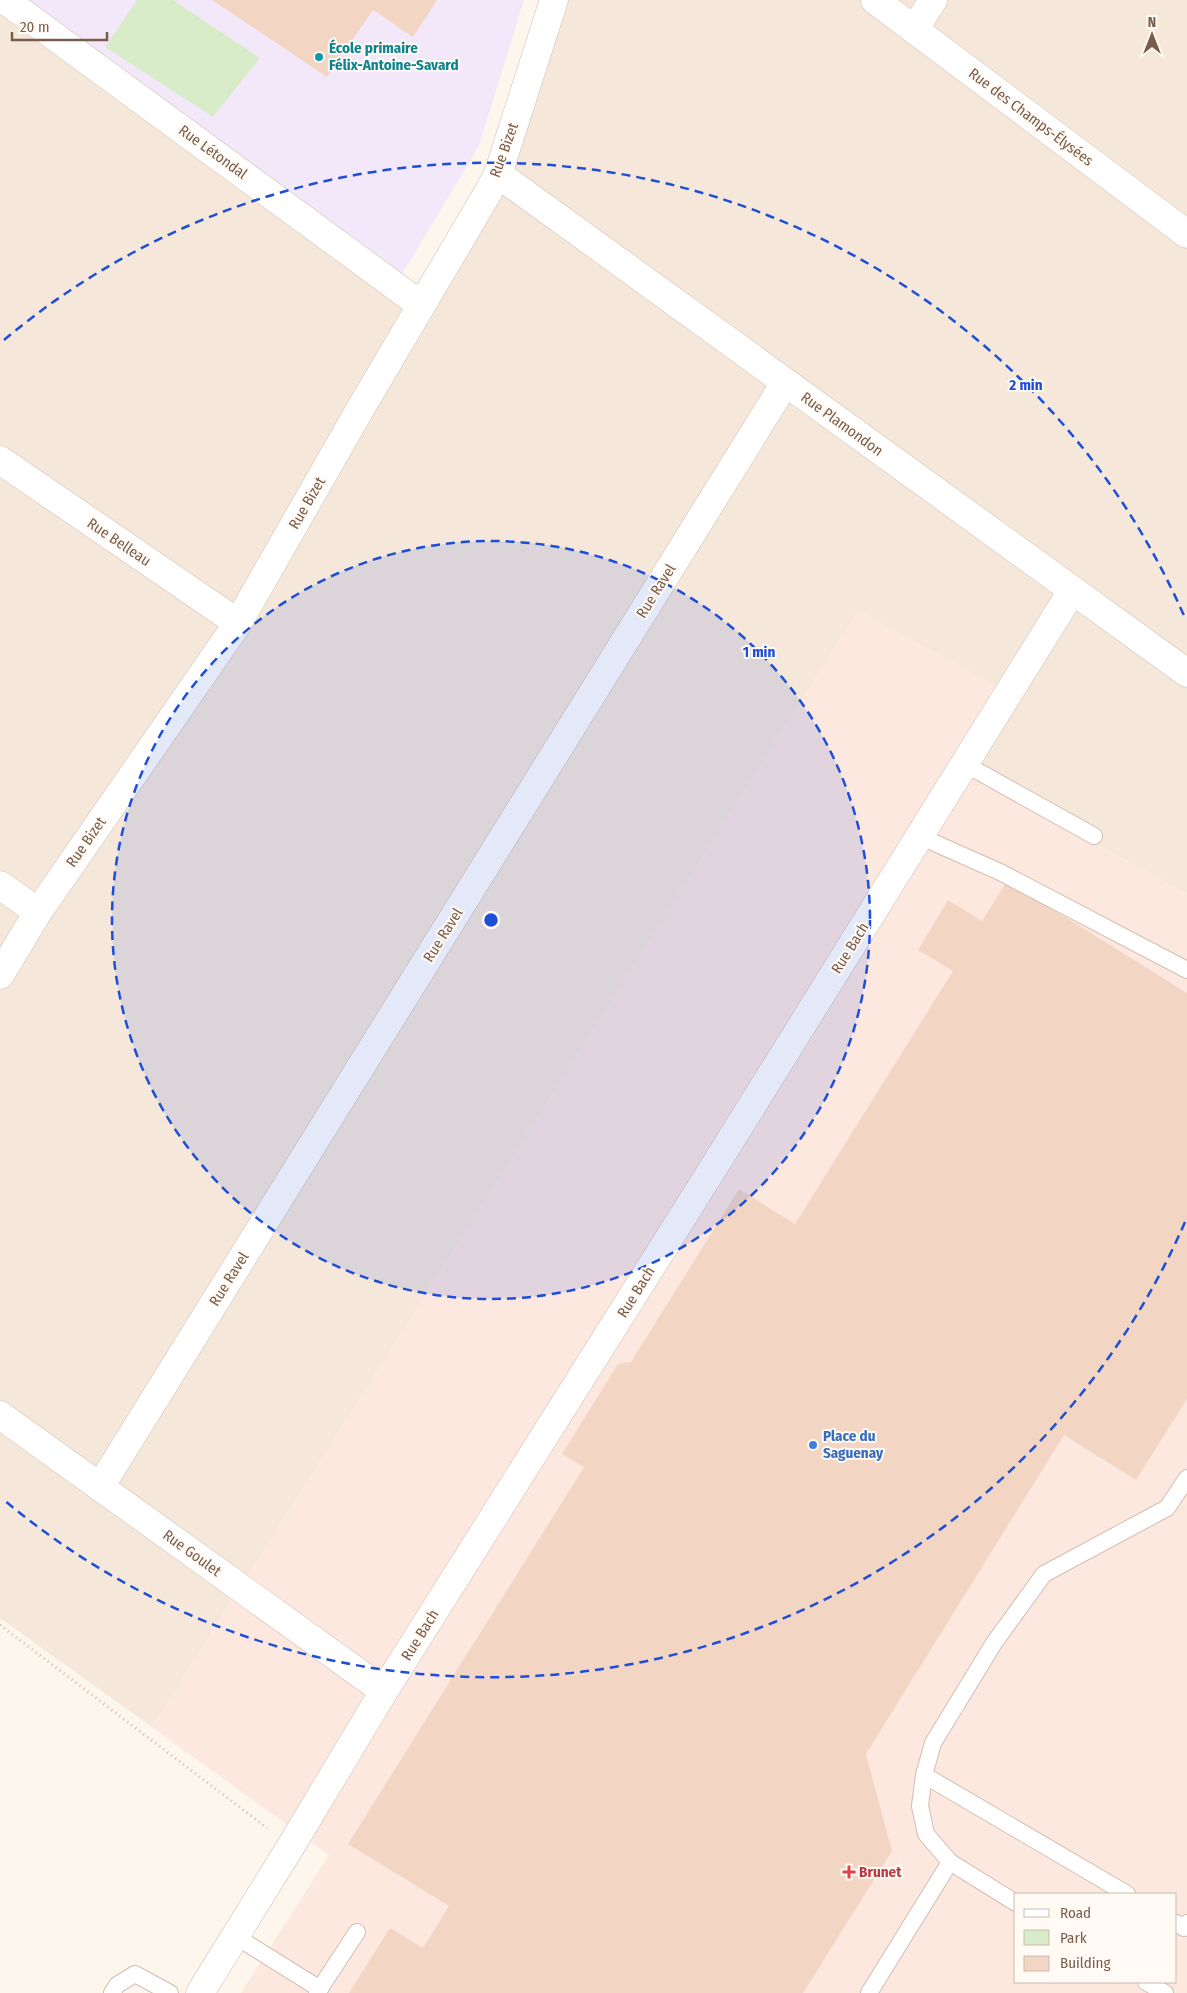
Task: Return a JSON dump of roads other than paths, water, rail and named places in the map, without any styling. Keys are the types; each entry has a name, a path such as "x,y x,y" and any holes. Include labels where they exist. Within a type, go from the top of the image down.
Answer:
{"street":[{"name":"Rue Létondal","path":"5,0 421,305"},
{"name":"Rue Bizet","path":"0,975 38,912 238,624 498,174 554,0"},
{"name":"Rue des Champs-Élysées","path":"875,0 1187,234"},
{"path":"914,30 933,0"},
{"name":"Rue Plamondon","path":"498,174 1187,673"},
{"name":"Rue Ravel","path":"100,1487 785,383"},
{"name":"Rue Belleau","path":"0,460 238,624"},
{"name":"Rue Bach","path":"200,1993 384,1691 717,1162 1072,591"},
{"path":"0,885 38,912"},
{"name":"Rue Goulet","path":"0,1415 384,1691"}],"lane":[{"path":"964,764 1094,836"},
{"path":"919,836 1000,872 1187,970"},
{"path":"1014,1902 950,1862 926,1834 920,1806 924,1775 933,1743 994,1643 1044,1574 1167,1508 1187,1478"},
{"path":"924,1775 1125,1893"},
{"path":"869,1993 950,1862"},
{"path":"1177,1924 1184,1928 1187,1923"},
{"path":"235,1936 318,1991 358,1932"},
{"path":"112,1993 117,1985 135,1974 170,1993"},
{"path":"1148,1983 1165,1993"}],"place":[{"name":"École primaire Félix-Antoine-Savard","path":"319,57"},
{"name":"Place du Saguenay","path":"813,1445"},
{"name":"Brunet","path":"849,1872"}]}
